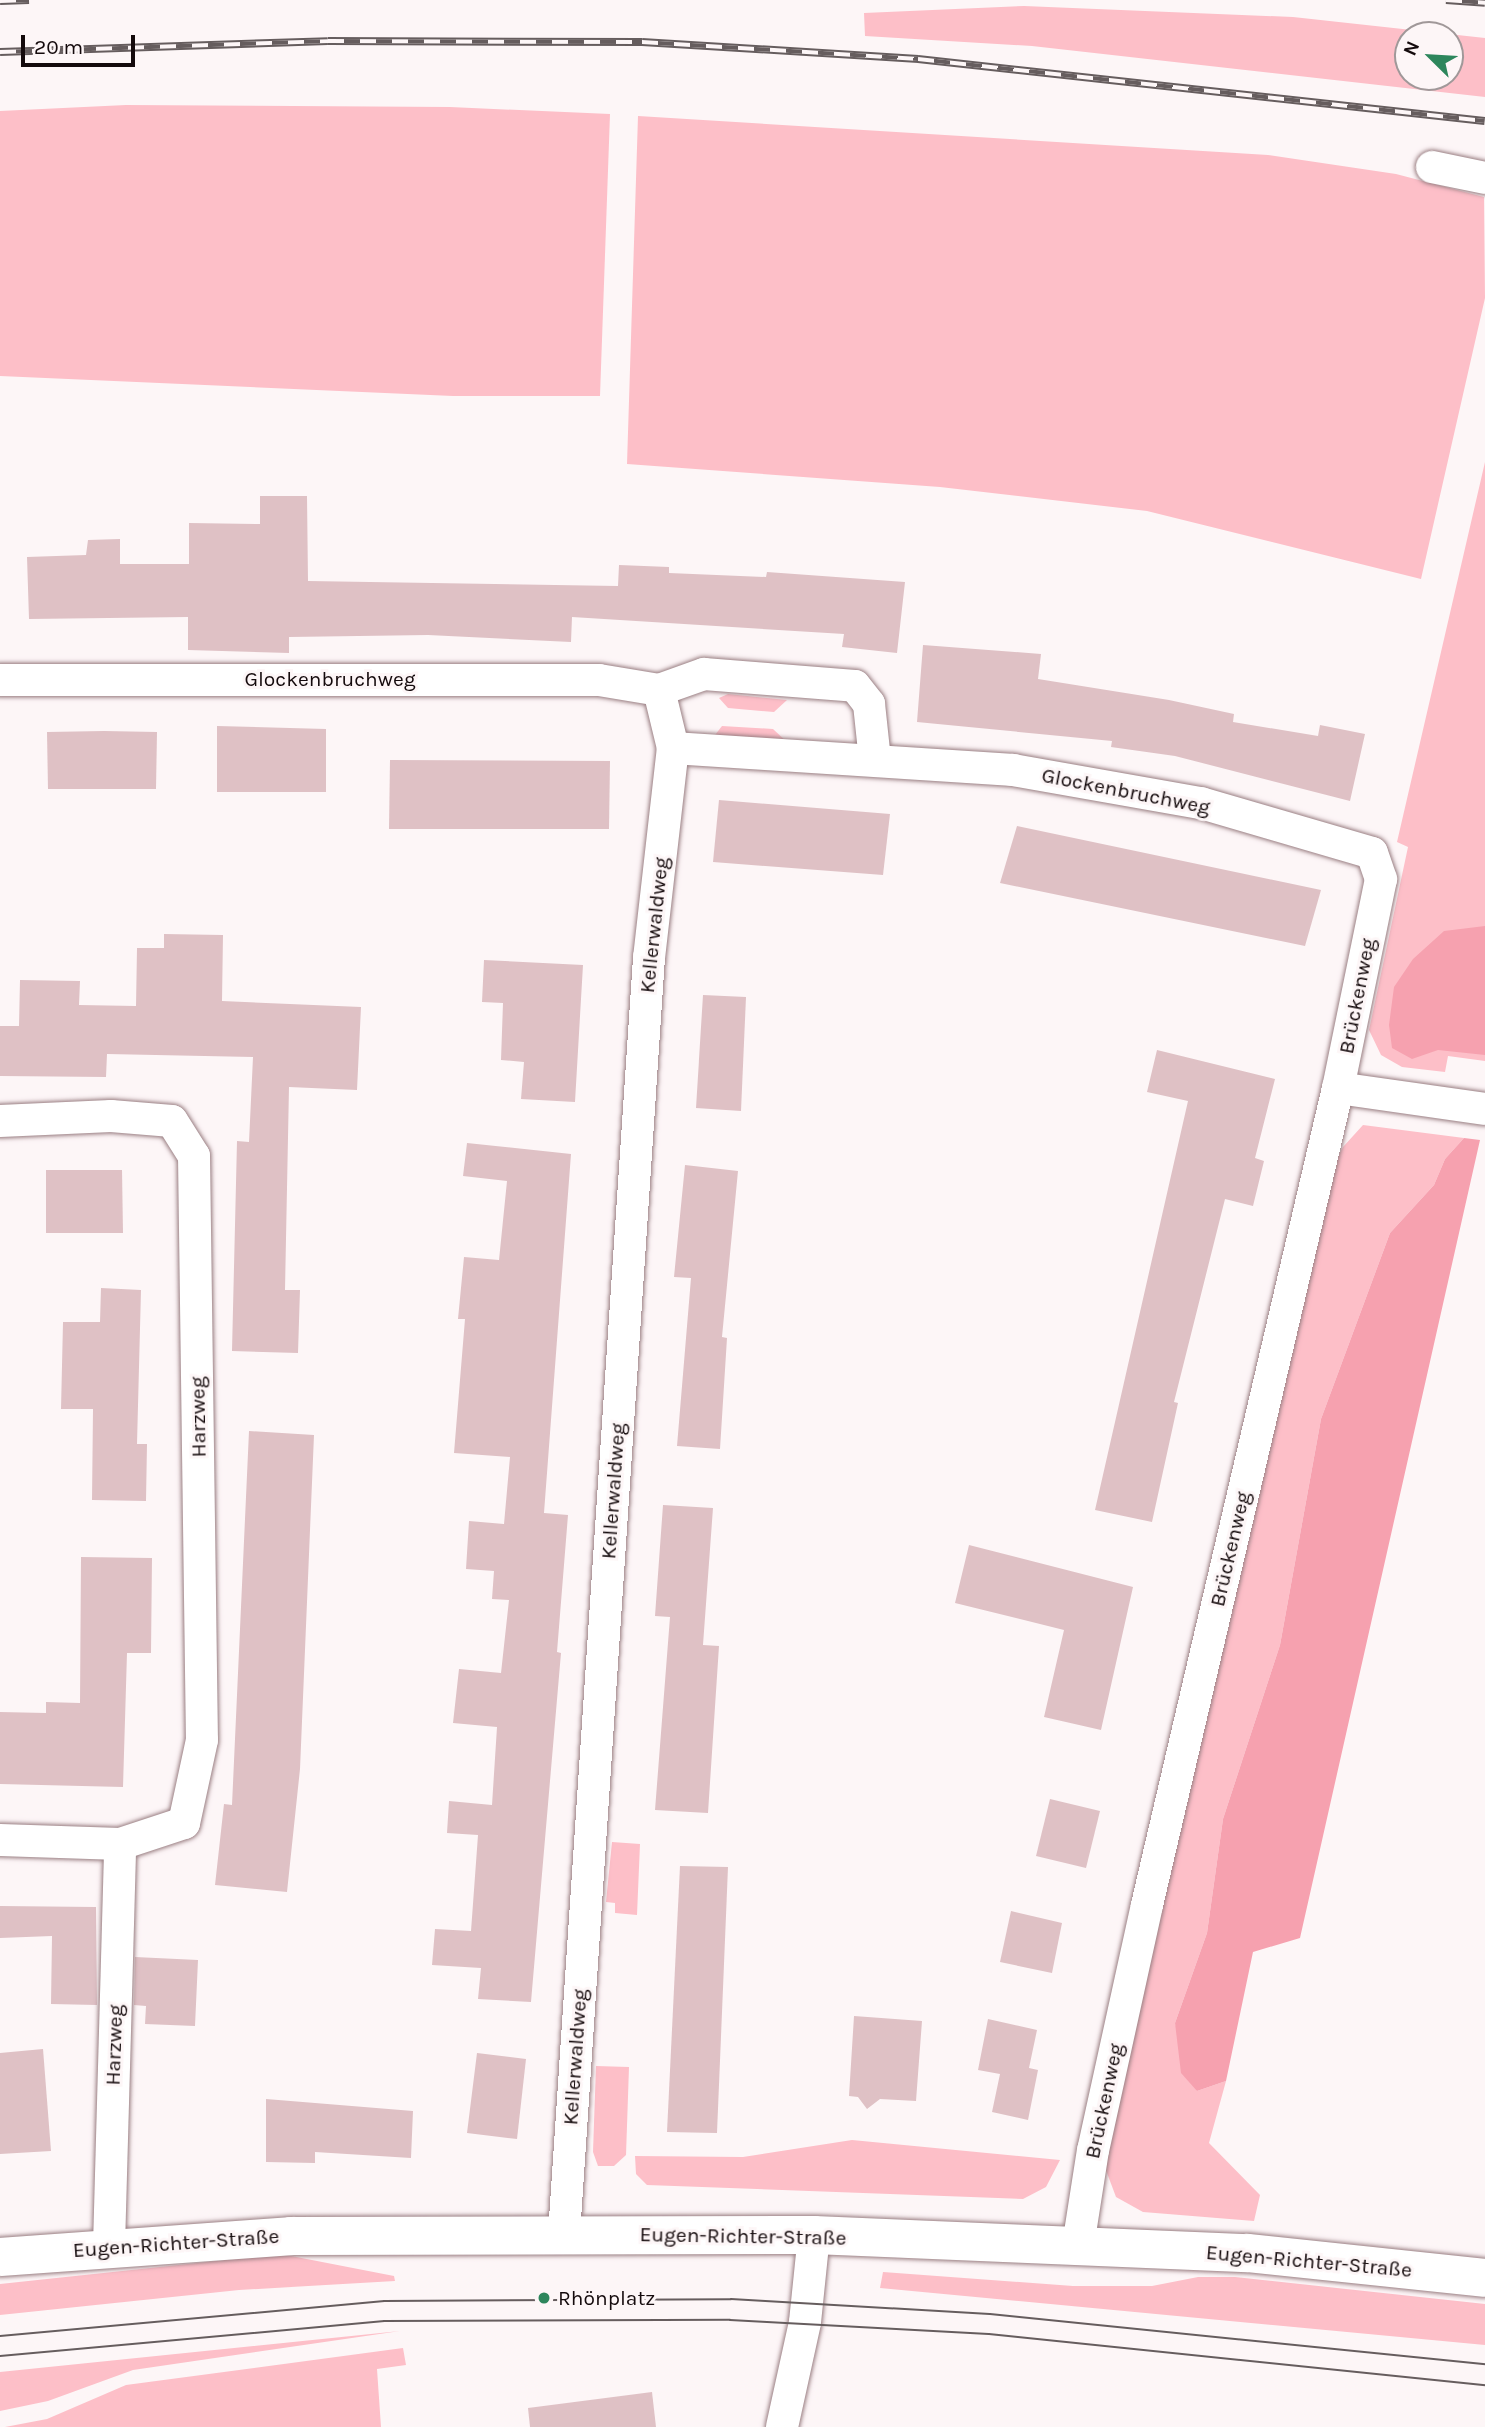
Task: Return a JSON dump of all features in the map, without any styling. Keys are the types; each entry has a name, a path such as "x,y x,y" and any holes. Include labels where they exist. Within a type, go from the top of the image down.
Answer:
{"main road":[{"name":"Eugen-Richter-Straße","path":"0,2257 109,2246 291,2236 814,2235 1248,2253 1485,2278"}],"street":[{"path":"1432,167 1485,178"},
{"name":"Glockenbruchweg","path":"0,680 599,680 659,690 704,674 855,686 869,704 875,760"},
{"path":"659,690 673,748"},
{"name":"Glockenbruchweg","path":"673,748 1013,770 1201,803 1372,853"},
{"name":"Kellerwaldweg","path":"564,2234 649,958 673,748"},
{"name":"Brückenweg","path":"1078,2246 1093,2150 1147,1905 1338,1088 1381,879 1372,853"},
{"path":"1338,1088 1485,1109"},
{"name":"Harzweg","path":"0,1121 111,1116 172,1121 194,1156 202,1740 184,1824 120,1844 0,1840"},
{"name":"Harzweg","path":"109,2246 120,1844"},
{"path":"782,2427 805,2322 814,2235"}],"shaded area":[{"path":"1024,6 1293,17 1394,28 1394,87 1032,46 865,36 864,13"},
{"path":"1464,36 1485,38 1485,97 1432,91 1464,91"},
{"path":"126,105 450,107 610,114 600,396 453,396 0,376 0,111"},
{"path":"638,116 1268,155 1396,174 1484,197 1485,298 1421,579 1147,511 940,487 627,464"},
{"path":"1485,462 1485,1061 1448,1056 1445,1072 1402,1067 1381,1055 1369,1030 1408,847 1397,842"},
{"path":"728,694 787,700 774,712 728,708 719,698"},
{"path":"722,726 773,729 788,743 724,739 715,735"},
{"path":"1485,926 1485,1055 1438,1050 1412,1059 1392,1048 1389,1025 1394,987 1413,959 1444,931"},
{"path":"1363,1125 1464,1138 1445,1159 1434,1185 1390,1233 1321,1419 1280,1645 1223,1819 1207,1933 1175,2023 1197,2091 1226,2081 1209,2143 1260,2195 1254,2221 1143,2212 1116,2197 1104,2165 1330,1172 1343,1147"},
{"path":"1464,1138 1480,1140 1300,1938 1253,1952 1226,2081 1197,2091 1181,2073 1175,2023 1207,1933 1223,1819 1280,1645 1321,1419 1390,1233 1434,1185 1445,1159"},
{"path":"612,1842 640,1844 637,1915 615,1913 615,1903 606,1902"},
{"path":"596,2066 629,2067 626,2155 614,2166 598,2166 593,2152"},
{"path":"852,2140 1060,2160 1046,2187 1023,2199 647,2185 636,2174 635,2156 743,2157"},
{"path":"281,2254 394,2276 395,2281 239,2290 0,2315 0,2284"},
{"path":"883,2272 1073,2286 1152,2286 1198,2277 1235,2277 1485,2304 1485,2345 880,2288"},
{"path":"400,2331 133,2370 48,2401 0,2411 0,2372"},
{"path":"403,2348 406,2365 377,2369 381,2427 5,2427 47,2419 126,2385"}],"building":[{"path":"260,496 307,496 308,581 618,586 619,565 669,567 669,573 766,577 767,572 905,582 897,653 842,647 844,634 572,617 571,642 428,635 289,637 289,653 188,650 188,617 29,619 27,557 86,555 88,540 120,539 120,564 189,564 189,523 260,524"},
{"path":"923,645 1041,654 1038,679 1169,700 1234,714 1233,722 1318,736 1320,725 1365,734 1350,801 1175,756 1111,747 1112,741 917,722"},
{"path":"217,726 326,729 326,792 217,792"},
{"path":"47,732 157,732 156,789 48,789"},
{"path":"390,760 610,761 609,829 389,829"},
{"path":"719,800 890,814 883,875 713,862"},
{"path":"1017,826 1321,890 1305,946 1000,883"},
{"path":"164,934 223,935 222,1001 361,1007 357,1090 289,1087 285,1290 300,1290 298,1353 232,1351 237,1141 249,1142 253,1057 107,1054 106,1077 0,1076 0,1026 19,1026 20,980 80,981 79,1005 136,1006 137,948 164,948"},
{"path":"484,960 583,965 575,1102 521,1099 524,1062 501,1060 503,1003 482,1002"},
{"path":"703,995 746,997 741,1111 696,1108"},
{"path":"1157,1050 1275,1079 1255,1158 1264,1161 1253,1206 1225,1199 1174,1402 1178,1403 1152,1522 1095,1510 1188,1101 1147,1092"},
{"path":"467,1143 571,1154 544,1513 568,1515 557,1652 561,1653 531,2002 478,1999 481,1968 432,1965 435,1929 471,1931 478,1835 447,1833 449,1801 492,1805 497,1727 453,1723 459,1669 501,1673 509,1600 492,1599 494,1571 466,1569 469,1521 504,1524 510,1457 454,1453 465,1319 458,1319 464,1257 499,1260 507,1181 463,1176"},
{"path":"685,1165 738,1171 722,1337 727,1338 720,1449 677,1446 691,1278 674,1277"},
{"path":"46,1170 122,1170 123,1233 46,1233"},
{"path":"101,1288 141,1290 137,1444 147,1444 146,1501 92,1500 93,1409 61,1409 63,1322 100,1322"},
{"path":"249,1431 314,1435 300,1769 287,1892 215,1885 224,1804 232,1805"},
{"path":"663,1505 713,1508 703,1645 719,1646 708,1813 655,1810 670,1617 655,1616"},
{"path":"969,1545 1133,1587 1101,1730 1044,1717 1064,1630 955,1603"},
{"path":"81,1557 152,1558 151,1653 127,1653 123,1787 0,1784 0,1712 46,1713 46,1702 80,1703"},
{"path":"1050,1799 1100,1811 1086,1868 1036,1856"},
{"path":"680,1866 728,1867 717,2133 667,2132"},
{"path":"0,1906 96,1907 97,2005 51,2004 52,1936 0,1938"},
{"path":"1011,1911 1062,1923 1052,1973 1000,1962"},
{"path":"135,1957 198,1960 195,2026 145,2024 146,2006 134,2005"},
{"path":"854,2016 922,2021 916,2101 880,2099 867,2109 858,2097 849,2096"},
{"path":"988,2019 1037,2030 1029,2068 1038,2070 1028,2120 992,2112 1000,2074 978,2070"},
{"path":"43,2049 51,2151 0,2154 0,2053"},
{"path":"477,2053 526,2059 517,2139 467,2133"},
{"path":"266,2099 413,2111 411,2158 315,2152 315,2163 266,2162"},
{"path":"652,2392 656,2427 530,2427 528,2408"}],"tram line":[{"path":"0,2336 384,2301 731,2299 990,2314 1485,2364"},
{"path":"0,2356 384,2321 730,2320 989,2334 1485,2385"}],"railway":[{"path":"0,1 29,0"},
{"path":"1446,0 1485,3"},
{"path":"0,52 328,41 642,42 918,59 1485,121"}],"place":[{"name":"Rhönplatz","path":"544,2298"}]}
